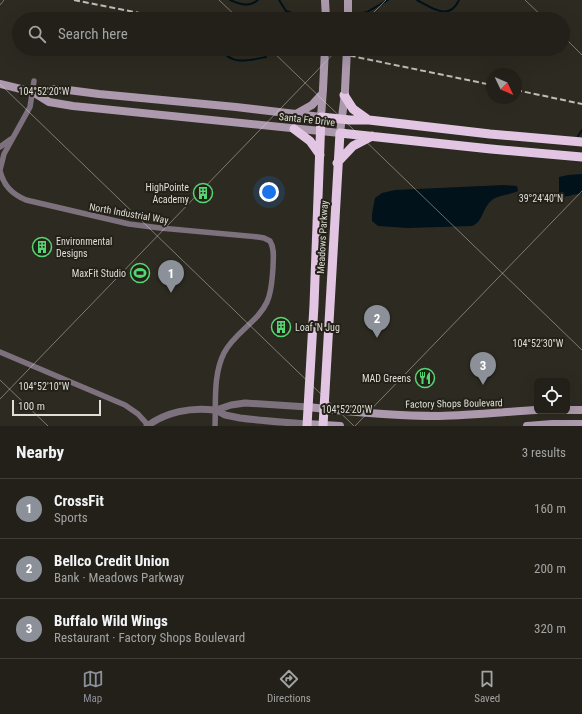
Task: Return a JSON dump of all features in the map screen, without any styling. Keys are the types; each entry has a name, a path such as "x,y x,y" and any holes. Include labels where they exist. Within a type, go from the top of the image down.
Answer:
{"highway":[{"path":"345,92 353,109 369,120"},
{"name":"Santa Fe Drive","path":"321,117 369,120 490,134 582,142"},
{"name":"Meadows Parkway","path":"307,425 321,117"},
{"path":"294,129 310,141 320,155"},
{"name":"Santa Fe Drive","path":"340,133 491,150 582,157"},
{"name":"Meadows Parkway","path":"323,426 337,163 340,133"},
{"path":"337,163 354,146 372,136"}],"main road":[{"path":"325,0 326,12"},
{"path":"348,0 348,12"},
{"name":"Meadows Parkway","path":"321,117 325,56"},
{"name":"Meadows Parkway","path":"340,133 345,92 347,56"},
{"name":"Santa Fe Drive","path":"0,84 33,92 50,102 73,106 340,133"},
{"name":"Santa Fe Drive","path":"33,92 53,89 68,90 321,117"},
{"path":"296,114 312,105 323,92"},
{"name":"Factory Shops Boulevard","path":"308,407 416,416 464,415 534,410"},
{"path":"570,410 582,410"},
{"path":"527,426 582,424"},
{"path":"307,425 340,426"}],"street":[{"name":"North Industrial Way","path":"34,81 30,107 4,154 0,171 3,181 7,187 18,197 130,224 258,237 266,238 270,241 274,251 272,286 269,298 260,312 234,339 224,353 217,378 216,410"},
{"name":"North Industrial Way","path":"0,147 13,138"},
{"path":"0,352 125,405 138,414 148,426 162,417 176,412 216,410 231,405 245,403 308,407"},
{"path":"216,410 232,416 307,425"},
{"path":"215,426 216,410"}],"water":[{"path":"582,174 582,193 559,198 559,177"},
{"path":"504,185 517,186 518,191 500,196 491,201 478,222 472,226 408,228 378,226 372,221 375,198 382,193 395,190"}],"waterway":[{"path":"230,0 247,5 258,0"},
{"path":"279,0 286,11 289,12"},
{"path":"367,12 388,0"},
{"path":"417,0 434,9 445,12 455,7 459,0"},
{"path":"228,56 235,60 248,60 266,57"},
{"path":"578,136 582,130"}],"railway":[{"path":"74,0 135,12"},
{"path":"351,56 486,84"},
{"path":"522,91 582,104"}],"place":[{"name":"HighPointe Academy","path":"203,193"},
{"name":"Environmental Designs","path":"42,247"},
{"name":"MaxFit Studio","path":"140,273"},
{"name":"CrossFit","path":"171,293"},
{"name":"Loaf 'N Jug","path":"281,327"},
{"name":"Bellco Credit Union","path":"377,338"},
{"name":"MAD Greens","path":"425,378"},
{"name":"Buffalo Wild Wings","path":"483,385"}]}
